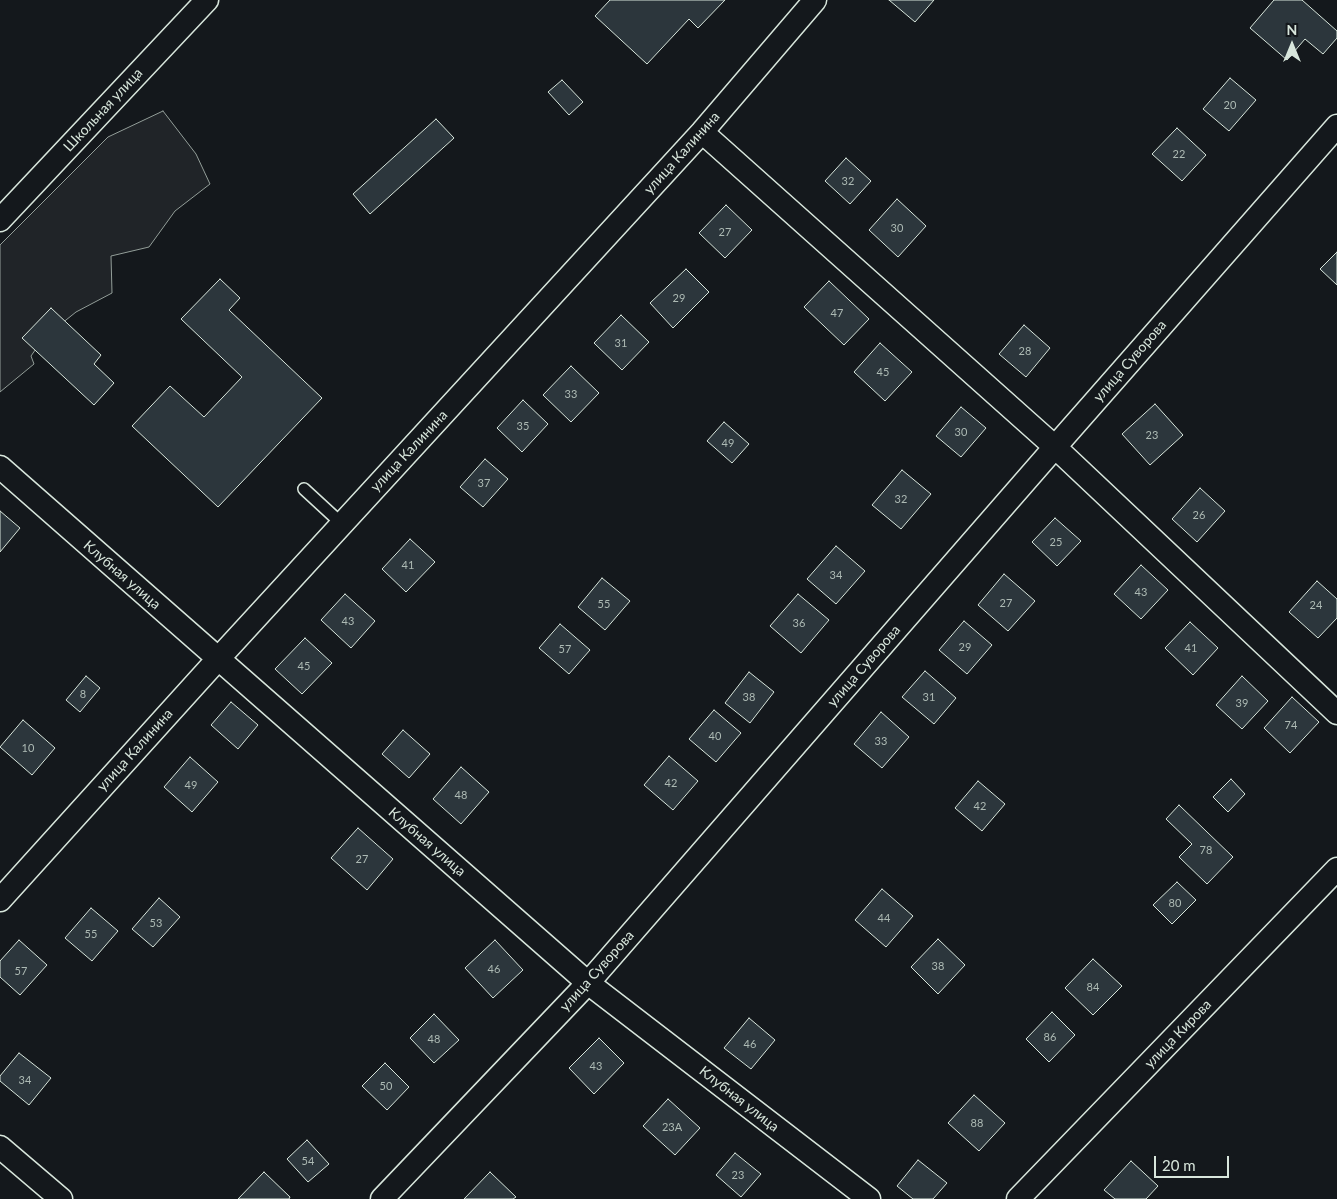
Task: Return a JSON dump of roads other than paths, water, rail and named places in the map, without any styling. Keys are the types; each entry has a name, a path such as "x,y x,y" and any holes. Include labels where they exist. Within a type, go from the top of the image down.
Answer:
{"street":[{"name":"Школьная улица","path":"0,220 207,0"},
{"name":"улица Калинина","path":"0,900 218,659 702,132 815,0"},
{"name":"улица Суворова","path":"382,1199 588,983 1055,446 1337,126"},
{"path":"702,132 1055,446 1337,713"},
{"name":"Клубная улица","path":"0,467 588,983 869,1199"},
{"name":"улица Кирова","path":"1018,1199 1337,869"},
{"path":"0,1147 61,1199"}],"lane":[{"path":"304,489 342,524"}]}
